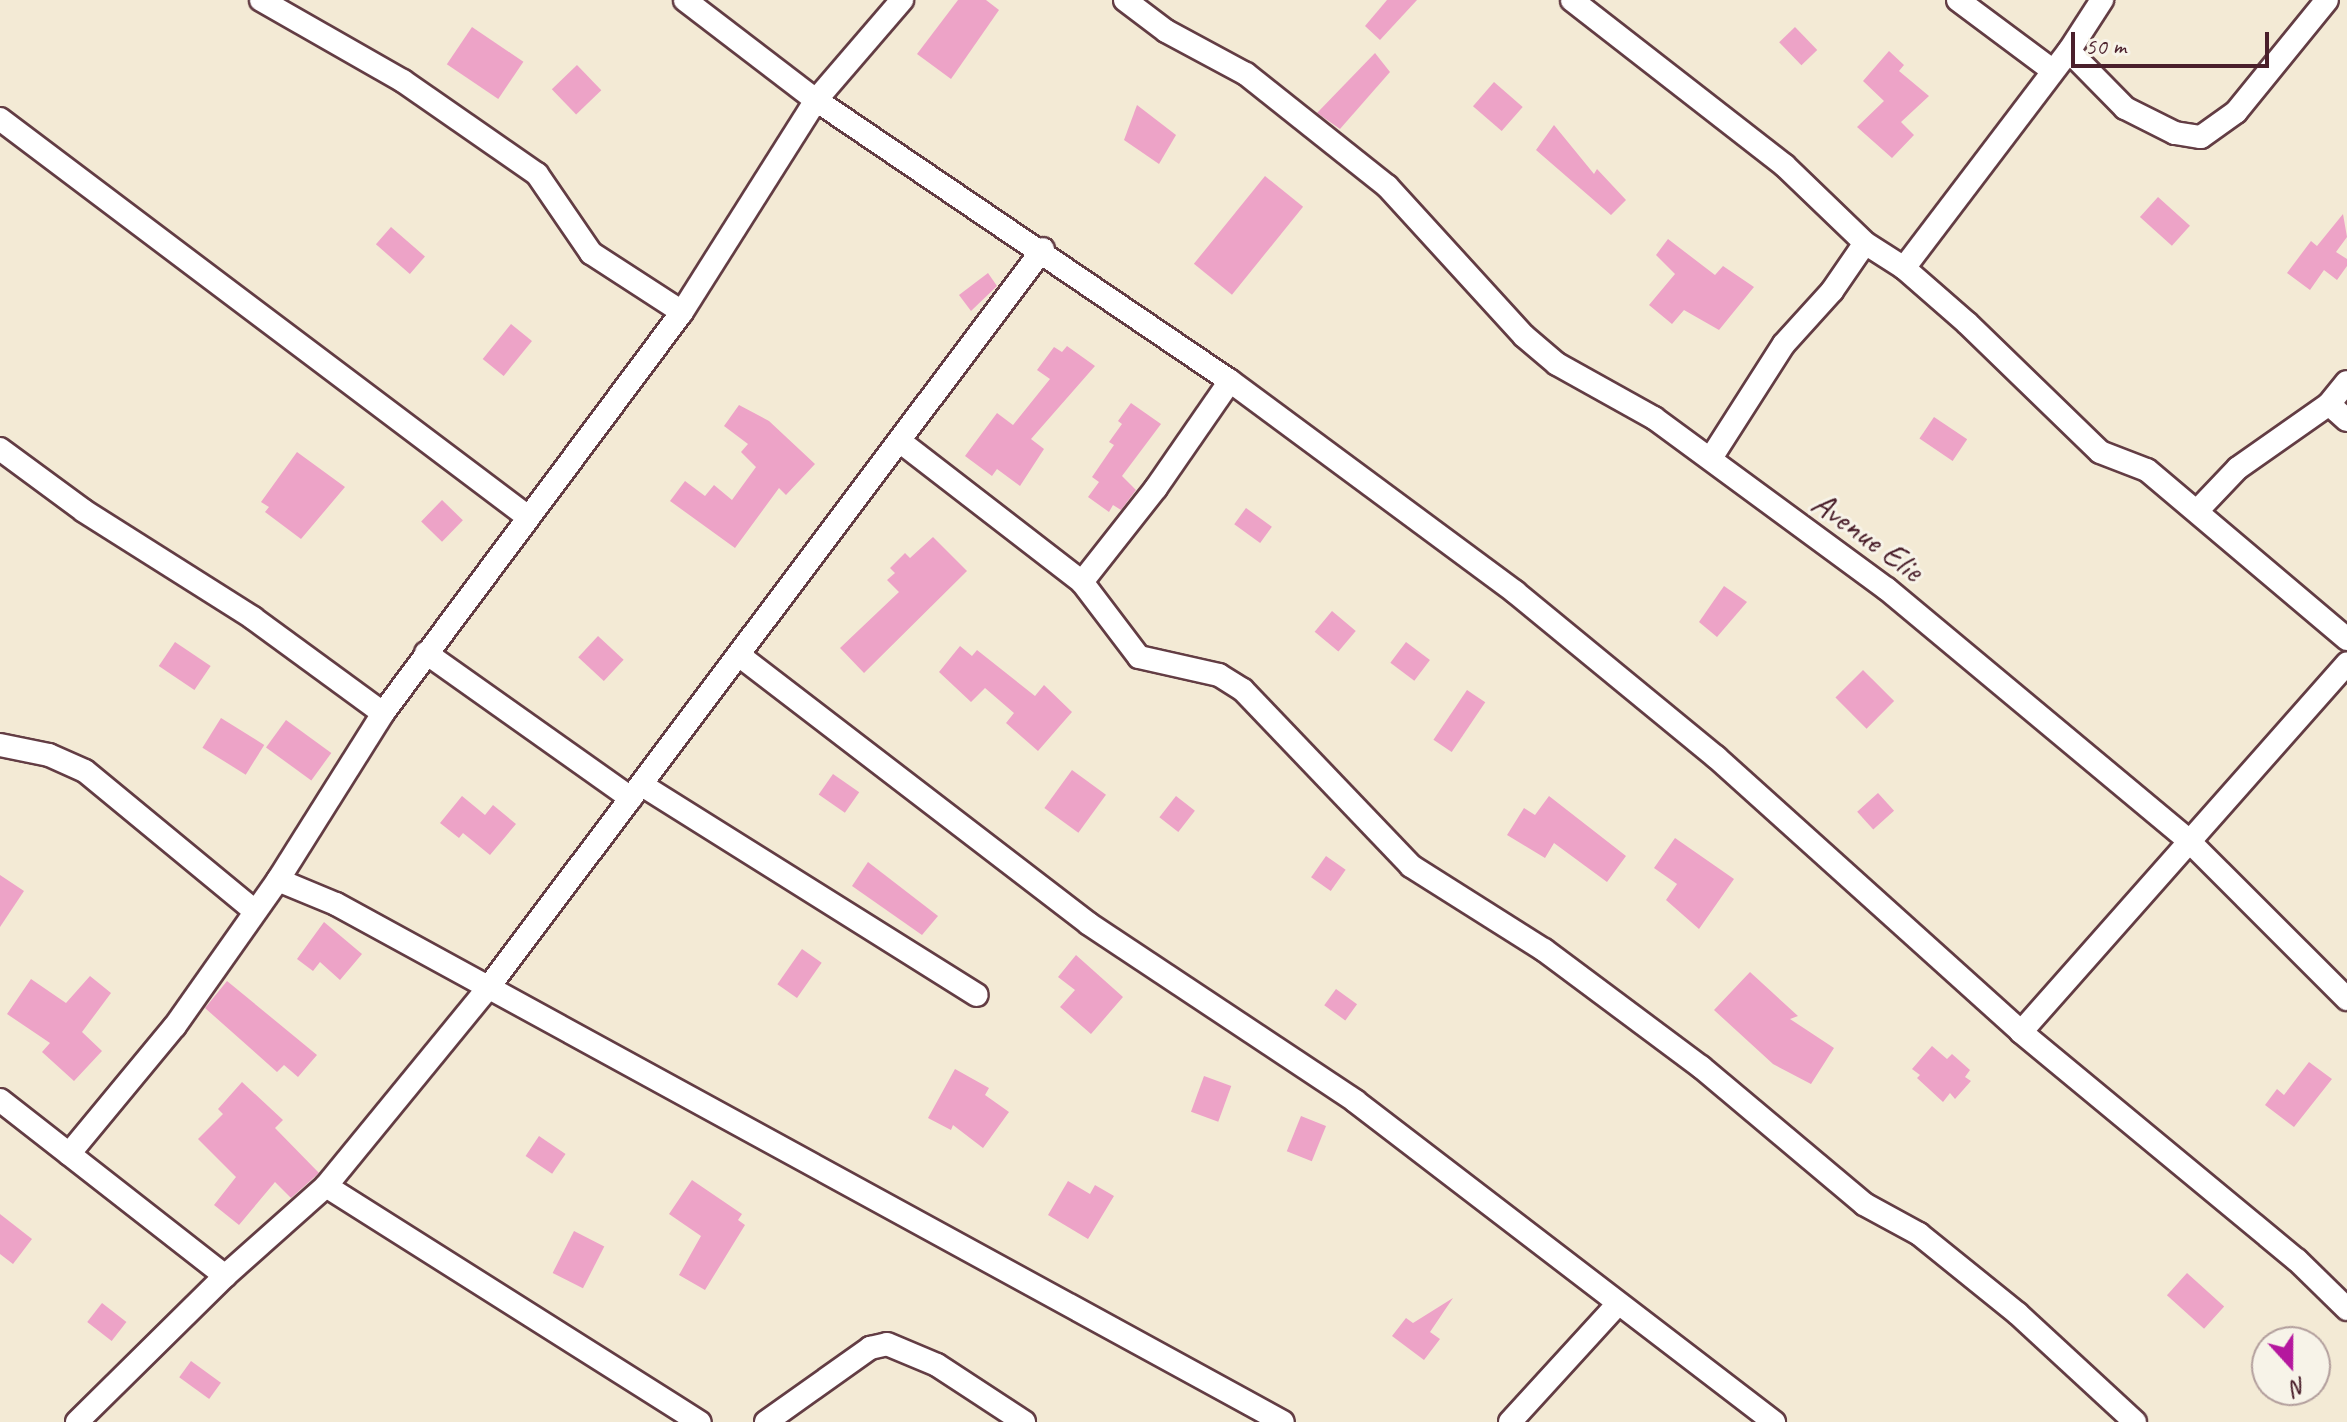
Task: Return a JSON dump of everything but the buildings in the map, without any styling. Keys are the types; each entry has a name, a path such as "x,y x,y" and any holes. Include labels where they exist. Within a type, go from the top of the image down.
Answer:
{"street":[{"path":"261,0 403,81 537,174 591,253 682,312"},
{"path":"685,0 816,100 1043,249 1230,381 1492,574 1704,747 2021,1032 2297,1260 2347,1309"},
{"path":"69,1154 175,1026 278,880 383,713 682,312 816,100 902,0"},
{"name":"Avenue Elie","path":"1125,0 1166,31 1246,74 1387,186 1524,336 1557,364 1608,390 1711,458 1780,515 1887,589 2188,840 2347,999"},
{"path":"1572,0 1784,165 1865,243 1904,268 2100,452 2147,470 2347,639"},
{"path":"1958,0 2052,70"},
{"path":"1904,268 2069,51 2102,0"},
{"path":"2069,51 2125,108 2175,133 2201,137 2236,112 2327,0"},
{"path":"0,119 528,517"},
{"path":"1711,458 1784,344 1832,291 1865,243"},
{"path":"77,1422 225,1276 326,1186 488,988 1043,249"},
{"path":"1082,582 1156,488 1230,381"},
{"path":"2197,511 2238,468 2329,404 2347,382"},
{"path":"2329,404 2347,420"},
{"path":"901,442 1082,582 1139,657 1219,675 1243,690 1411,866 1544,950 1701,1067 1864,1204 1919,1234 2018,1314 2135,1422"},
{"path":"0,449 84,511 253,618 383,713"},
{"path":"426,653 636,791 977,995"},
{"path":"740,656 1089,924 1355,1101 1617,1305 1774,1422"},
{"path":"2021,1032 2347,663"},
{"path":"0,745 49,755 85,771 255,911"},
{"path":"278,880 336,904 1283,1422"},
{"path":"0,1100 225,1276"},
{"path":"326,1186 700,1422"},
{"path":"1510,1422 1617,1305"},
{"path":"766,1422 870,1348 887,1344 937,1365 1024,1422"}]}
